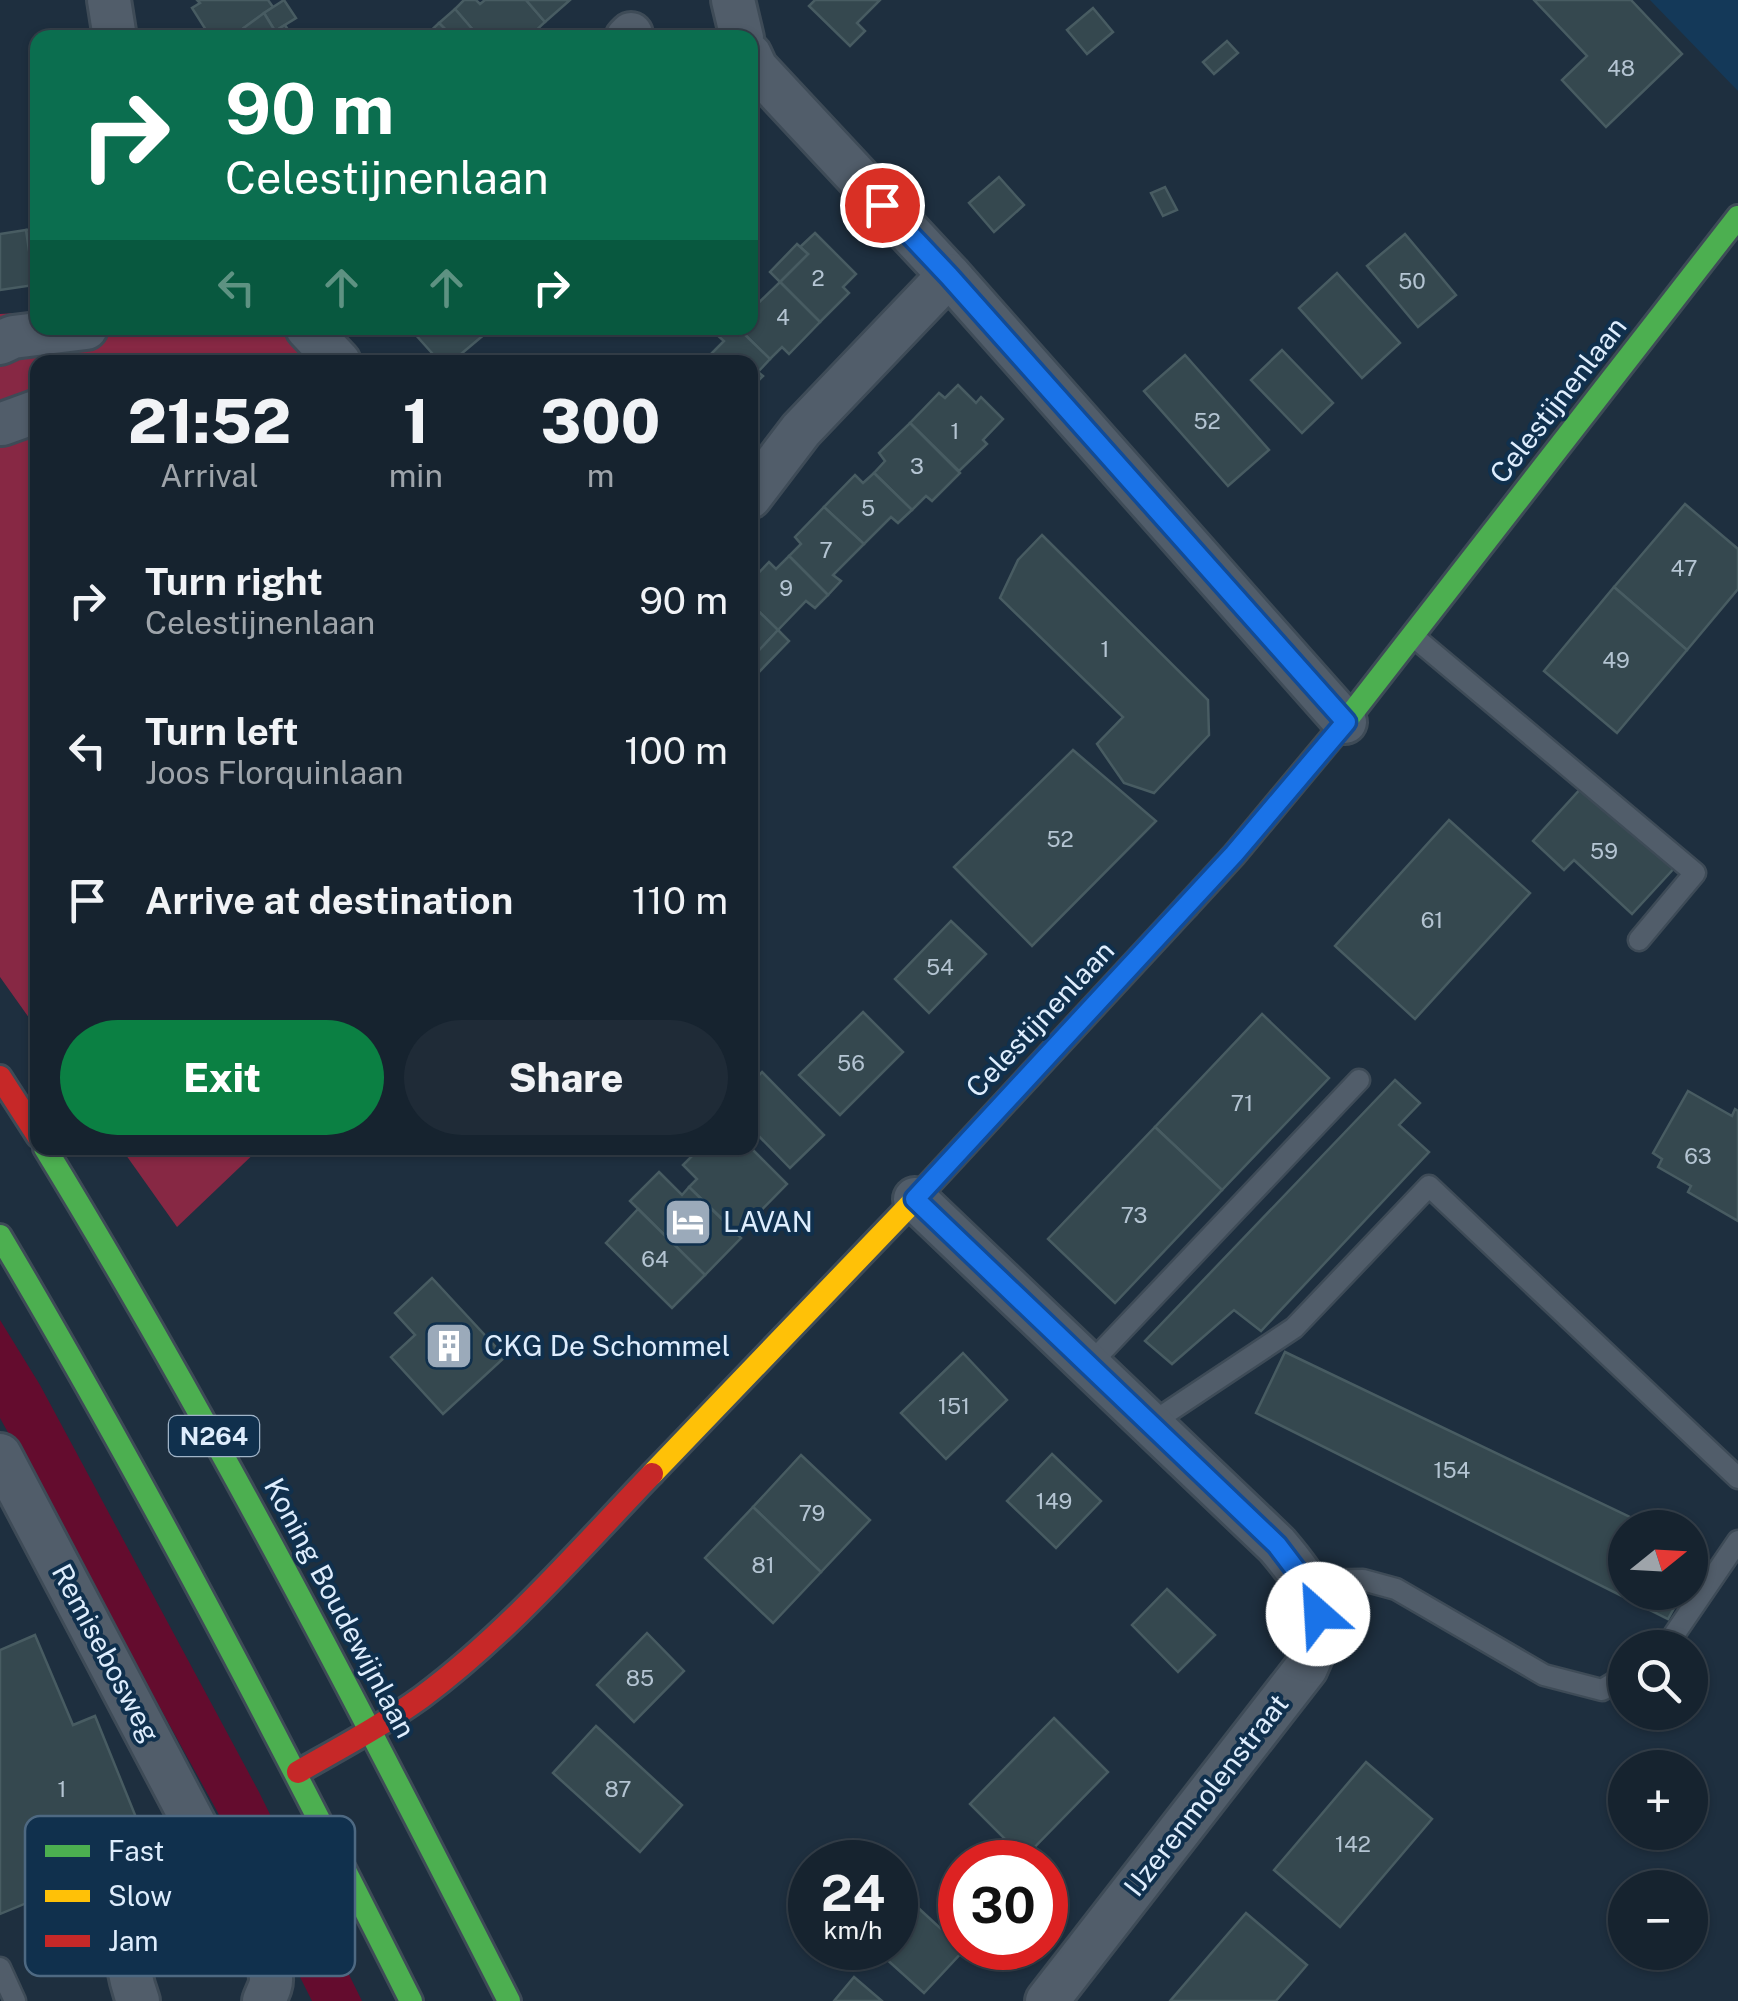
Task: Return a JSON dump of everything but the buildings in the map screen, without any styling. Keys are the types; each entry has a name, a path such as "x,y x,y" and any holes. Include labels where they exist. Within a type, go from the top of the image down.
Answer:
{"main road":[{"name":"Celestijnenlaan","path":"298,1772 372,1730 456,1671 508,1624 915,1199 1234,854 1346,722 1738,218"},
{"path":"0,1077 30,1124"},
{"name":"Koning Boudewijnlaan","path":"48,1155 212,1432 372,1730 508,2001"},
{"name":"N264","path":"0,1236 126,1451 320,1816"},
{"name":"N264","path":"355,1886 412,2001"}],"street":[{"path":"109,0 114,30"},
{"path":"733,0 740,30"},
{"path":"758,70 949,276 1346,722"},
{"path":"758,486 801,430 949,276"},
{"path":"0,343 30,335"},
{"path":"314,335 332,355"},
{"name":"IJzerenmolenstraat","path":"915,1199 1277,1545 1305,1582 1318,1614 1314,1650 1306,1668 1047,2001"},
{"name":"Remisebosweg","path":"0,1454 190,1816"},
{"path":"131,1976 138,2001"},
{"name":"Remisebosweg","path":"264,2001 271,1976"}],"lane":[{"path":"1413,636 1695,873 1640,940"},
{"path":"1089,1365 1359,1080"},
{"path":"1150,1424 1294,1328 1429,1186 1738,1478"},
{"path":"1678,1630 1738,1541"},
{"path":"1305,1582 1363,1580 1396,1588 1544,1675 1602,1690 1608,1686"},
{"path":"0,1968 15,2001"}],"shaded area":[{"path":"1650,0 1738,0 1738,91"},
{"path":"30,312 30,335 314,335 332,355 30,355 30,1019 0,977 0,314"},
{"path":"126,1155 253,1155 177,1227"},
{"path":"0,1320 40,1385 271,1816 220,1816 0,1418"},
{"path":"300,1976 350,1976 362,2001 312,2001"}],"traffic: fast":[{"path":"1187,906 1345,722 1738,217"},
{"path":"49,1155 227,1463 509,2001"},
{"path":"0,1236 108,1425 318,1816"},
{"path":"355,1890 411,2001"}],"traffic: slow":[{"path":"652,1474 907,1208 1187,906"}],"traffic: jam":[{"path":"0,1077 30,1124"},
{"path":"298,1772 392,1717 454,1672 541,1590 652,1474"}],"place":[{"name":"LAVAN","path":"688,1222"},
{"name":"CKG De Schommel","path":"449,1346"}],"route":[{"path":"882,205 1346,722 1234,854 915,1199 1277,1545 1305,1582 1318,1614"}]}
